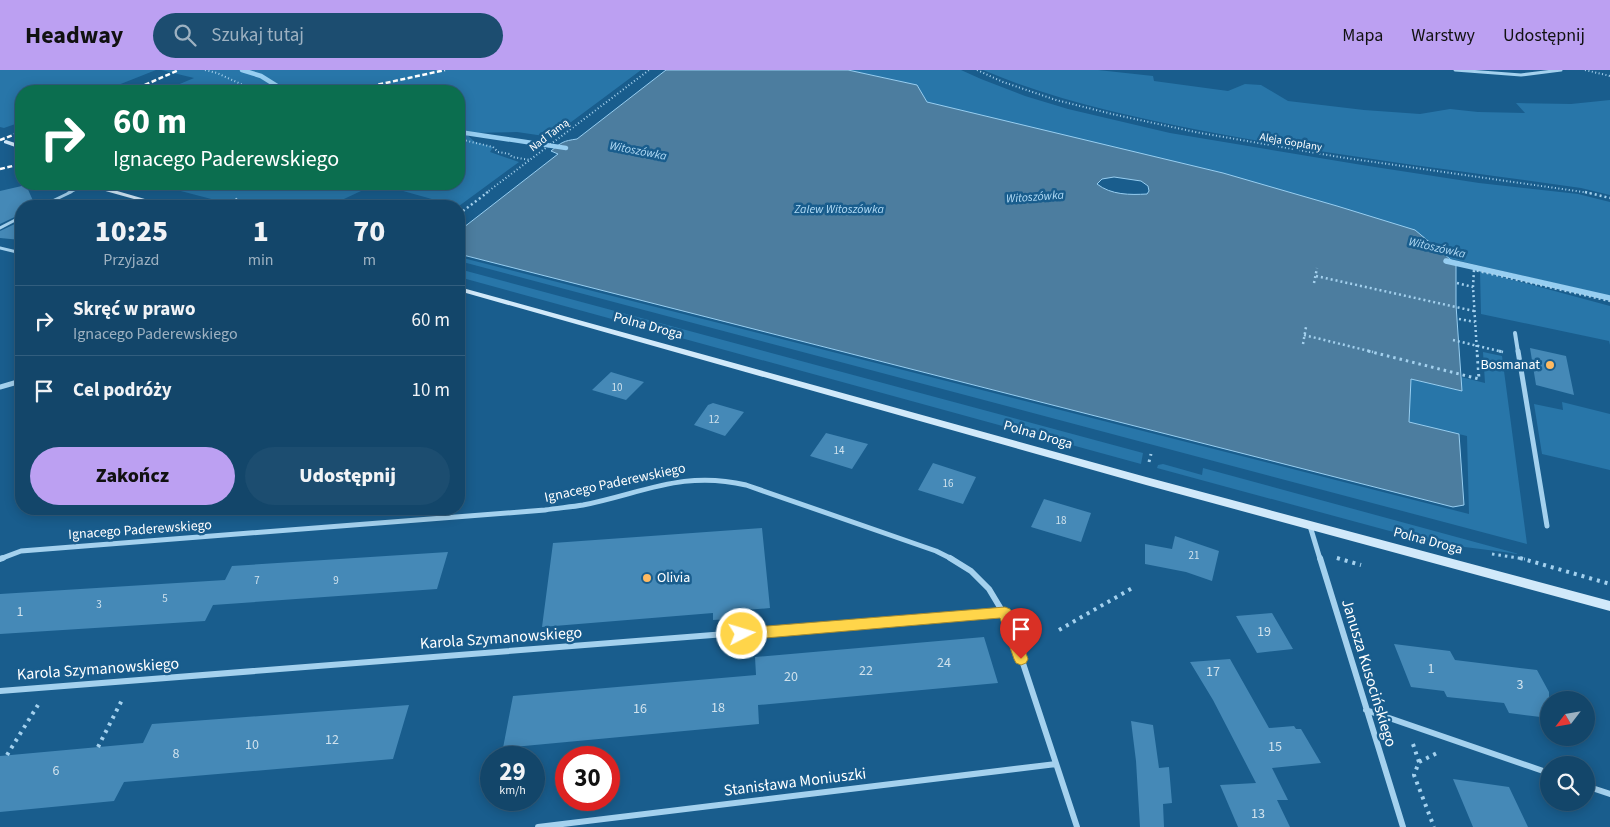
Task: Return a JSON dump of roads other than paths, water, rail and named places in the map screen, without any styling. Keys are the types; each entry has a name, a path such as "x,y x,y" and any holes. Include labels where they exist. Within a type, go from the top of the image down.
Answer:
{"street":[{"path":"1455,70 1538,74 1561,70"},
{"path":"6,142 15,145"},
{"path":"109,190 144,200"},
{"name":"Polna Droga","path":"465,292 1310,526 1610,606"},
{"path":"1515,333 1547,526"},
{"path":"0,387 15,383"},
{"name":"Ignacego Paderewskiego","path":"0,559 21,551 545,510 583,504 678,481 709,479 746,485 948,556 966,566 981,579 1005,612 1077,827"},
{"name":"Janusza Kusocińskiego","path":"1310,526 1404,827"},
{"name":"Karola Szymanowskiego","path":"0,691 1005,612"},
{"path":"1366,710 1540,771"},
{"name":"Stanisława Moniuszki","path":"538,827 1056,764"},
{"path":"1595,789 1610,794"}],"lane":[{"path":"54,200 75,190"},
{"path":"0,228 15,220"},
{"path":"0,248 15,252"}],"water":[{"name":"Zalew Witoszówka","path":"666,70 848,70 917,85 927,102 1223,173 1415,230 1456,264 1456,305 1462,391 1411,379 1409,422 1459,434 1464,505 1453,507 465,256 465,226 558,154 551,151 566,141 577,139","holes":["1114,177 1141,181 1148,186 1149,191 1147,194 1127,194 1114,192 1097,184 1102,179"]}],"waterway":[{"name":"Witoszówka","path":"242,70 261,76 275,85"},
{"name":"Witoszówka","path":"465,133 566,148"},
{"name":"Witoszówka","path":"1446,261 1610,298"}],"railway":[{"path":"145,85 179,70"},
{"path":"376,85 445,70"},
{"path":"0,140 15,134"},
{"path":"0,169 15,165"}],"place":[{"name":"Bosmanat","path":"1550,365"},
{"name":"Olivia","path":"647,578"}]}
